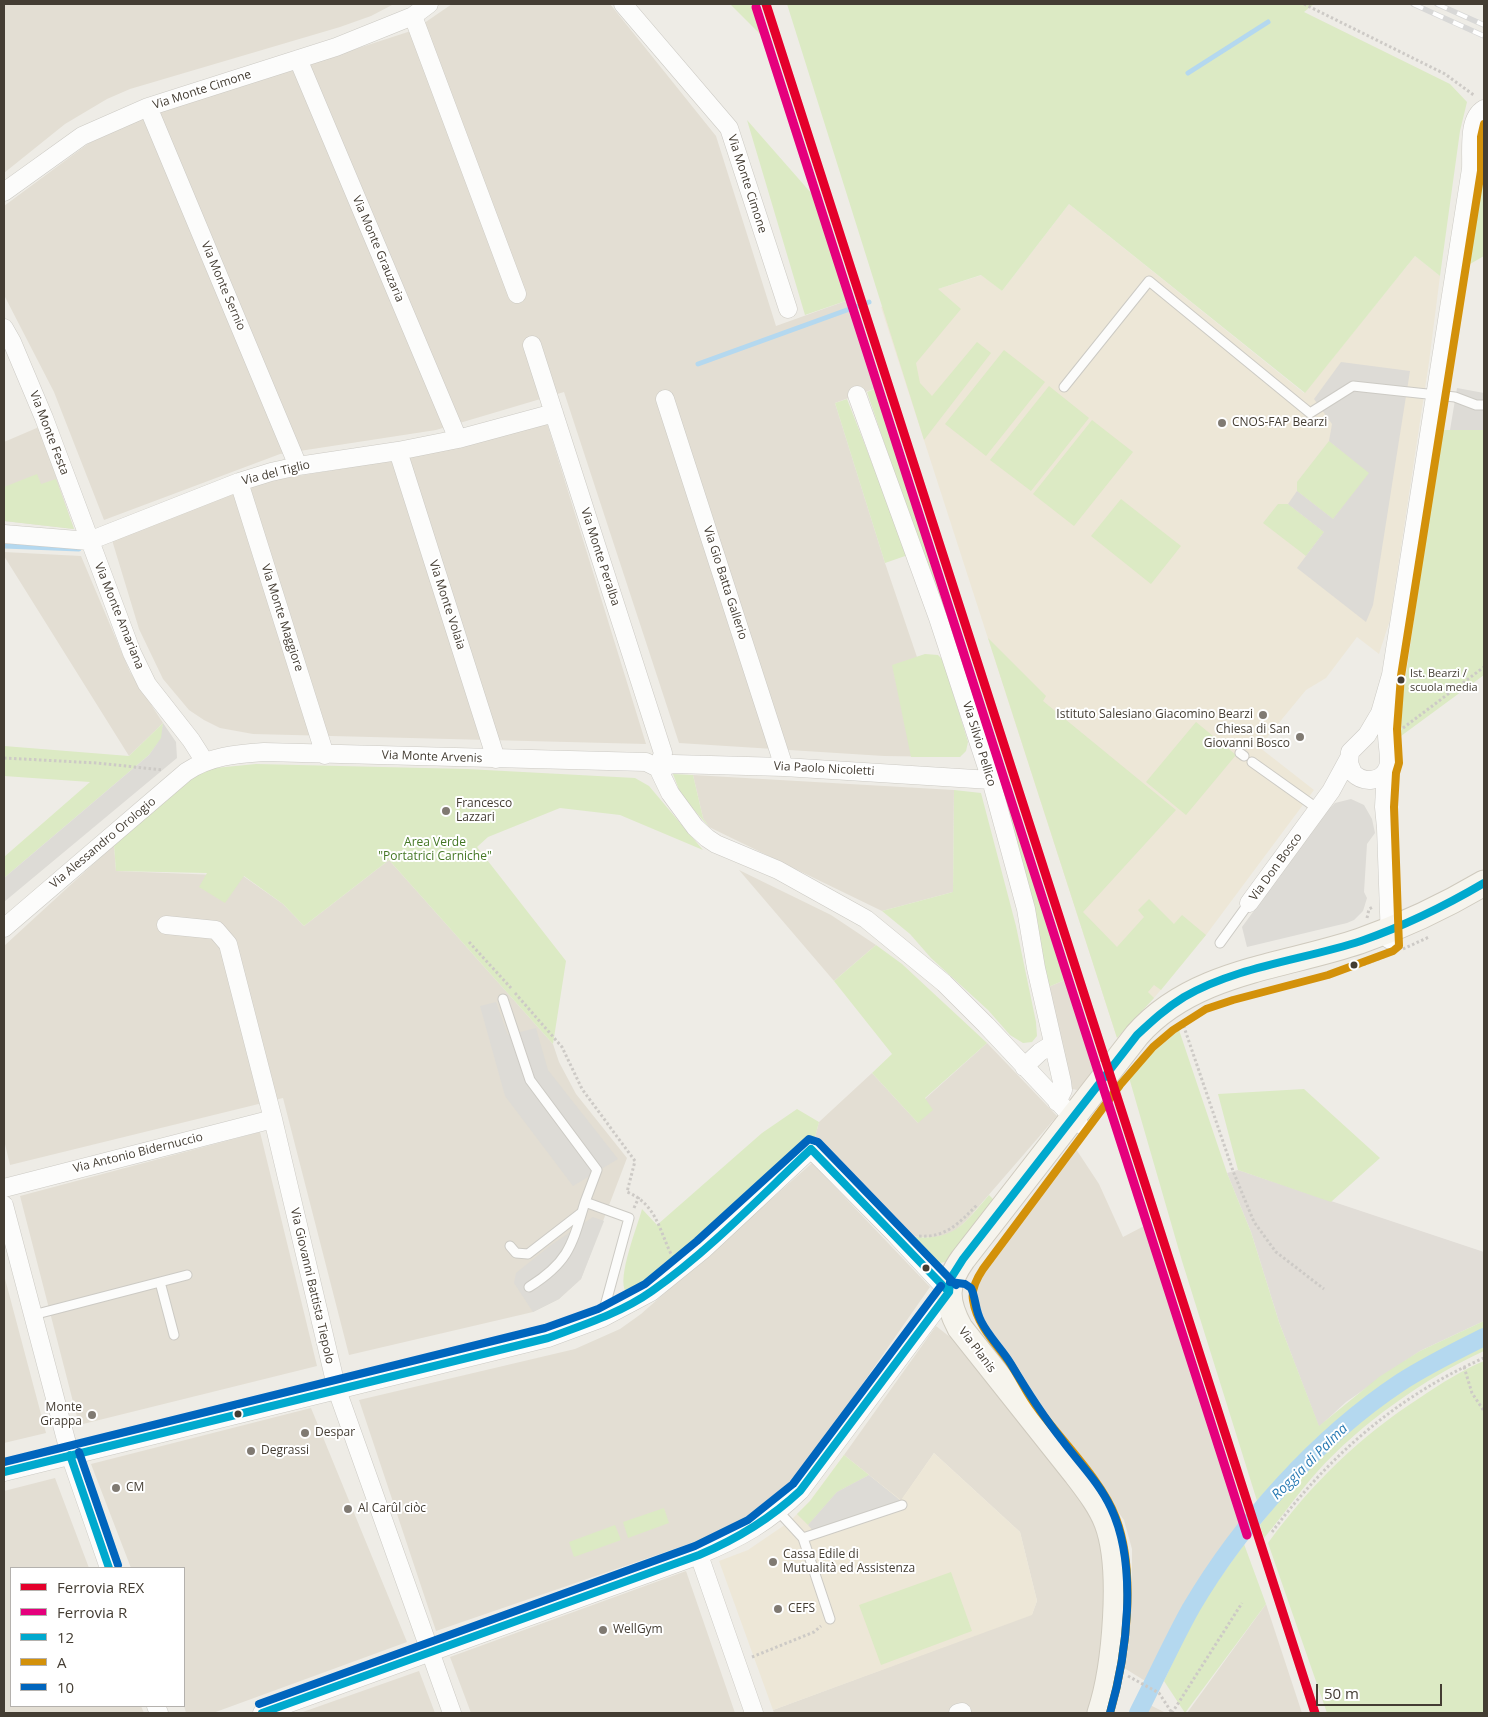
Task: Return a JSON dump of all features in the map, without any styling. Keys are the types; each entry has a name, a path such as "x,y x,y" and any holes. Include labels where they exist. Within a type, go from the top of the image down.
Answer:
{"street":[{"name":"Via Monte Cimone","path":"4,192 82,136 148,107 336,47 413,16 429,4"},
{"name":"Via Monte Cimone","path":"623,4 729,128 788,309"},
{"path":"413,16 517,294"},
{"name":"Via Monte Grauzaria","path":"298,58 458,439"},
{"name":"Via Monte Sernio","path":"148,107 298,466"},
{"name":"Via Don Bosco","path":"1390,936 1384,807 1386,771 1389,763 1386,751 1391,675 1471,169 1474,122 1477,115 1484,109"},
{"name":"Via Don Bosco","path":"1471,169 1484,151"},
{"name":"Via Monte Festa","path":"4,328 44,418 89,541"},
{"name":"Via Monte Peralba","path":"532,345 663,752 658,768"},
{"name":"Via Silvio Pellico","path":"856,395 938,618 991,780 1026,909 1036,968 1069,1115"},
{"name":"Via Gio Batta Gallerio","path":"665,400 784,767"},
{"name":"Via del Tiglio","path":"4,534 89,541 239,482 298,466 398,451 458,439 554,413"},
{"name":"Via Monte Volaia","path":"398,451 496,759"},
{"name":"Via Monte Maggiore","path":"239,482 325,755"},
{"name":"Via Monte Amariana","path":"89,541 132,653 147,684 191,740 205,762"},
{"name":"Via Don Bosco","path":"1249,903 1331,791 1353,748 1362,741 1380,713 1391,675"},
{"path":"1362,741 1371,740 1380,744 1386,751"},
{"name":"Via Monte Arvenis","path":"205,762 241,754 325,755 646,762 658,768"},
{"path":"1349,758 1350,768 1364,780 1384,807"},
{"name":"Via Alessandro Orologio","path":"4,928 186,772 205,762"},
{"name":"Via Paolo Nicoletti","path":"658,768 673,764 784,767 991,780"},
{"path":"658,768 670,793 695,827 707,838 716,844 778,870 866,919 944,983 986,1025 1069,1115"},
{"path":"1331,791 1364,780 1378,778 1386,771"},
{"path":"1390,936 1484,883"},
{"path":"1069,1115 1127,1061 1184,995 1211,983 1334,949 1390,936 1439,918 1484,889"},
{"name":"Via Giovanni Battista Tiepolo","path":"166,925 216,930 228,944 273,1119 337,1390 452,1713"},
{"path":"262,1713 699,1556 756,1529 779,1512 800,1491 956,1293 1069,1115 1137,1034 1171,1011"},
{"path":"1024,1067 1040,1052 1053,1044"},
{"name":"Via Antonio Bidernuccio","path":"4,1188 273,1119"},
{"path":"4,1472 548,1338 602,1318 630,1305 678,1271 811,1149 956,1293"},
{"path":"4,1205 70,1456 109,1567"},
{"name":"Via Planis","path":"956,1293 971,1325 1002,1370 1019,1400 1094,1499 1112,1536 1115,1559 1113,1643 1111,1665 1100,1713"},
{"path":"699,1556 754,1713"}],"lane":[{"path":"1064,387 1149,280 1310,413 1353,386 1455,396 1476,405 1484,405"},
{"path":"1245,757 1318,809"},
{"name":"Via Don Bosco","path":"1220,943 1249,903"},
{"path":"503,999 530,1080 597,1170 562,1262 548,1276 529,1287"},
{"path":"585,1202 629,1218 602,1318"},
{"path":"510,1246 516,1252 528,1254 582,1213"},
{"path":"33,1315 187,1275"},
{"path":"160,1282 174,1335"},
{"path":"803,1538 902,1505"},
{"path":"779,1512 803,1538 830,1619"}],"path":[{"path":"1304,4 1445,74 1466,88"},
{"path":"1386,751 1404,726 1484,667"},
{"path":"4,758 97,763 186,772"},
{"path":"1171,1011 1254,1222 1276,1252 1324,1289"},
{"path":"562,1048 582,1089 635,1161 627,1192 639,1197 658,1221 678,1271"},
{"path":"635,1205 639,1197"},
{"path":"895,1234 938,1236 955,1227 978,1204"},
{"path":"1272,1532 1305,1489 1364,1432 1431,1386 1484,1358"},
{"path":"1464,1367 1472,1393 1484,1411"},
{"path":"1145,1685 1159,1693 1172,1713 1242,1603"},
{"path":"736,1663 814,1632 830,1619"}],"shaded area":[{"path":"4,4 394,4 371,16 340,27 130,89 107,99 65,124 4,173"},
{"path":"452,4 610,4 716,136 776,326 854,298 882,386 835,403 885,563 951,757 884,756 679,743 564,392 436,430 280,454 104,520 54,392 4,295 4,206 89,143 143,118 414,30"},
{"path":"1069,204 1304,393 1415,256 1440,276 1390,620 1379,654 1357,637 1326,678 1306,690 1259,747 1314,790 1206,935 1154,998 1117,1038 881,307 982,275 1002,291"},
{"path":"1341,362 1410,371 1373,605 1366,622 1297,568 1324,532 1288,504 1297,491 1333,519 1369,473 1329,441 1332,424 1314,399"},
{"path":"1457,388 1484,393 1484,430 1450,430"},
{"path":"547,423 646,744 253,734 220,728 204,720 189,710 163,679 139,629 112,540 262,482 388,461"},
{"path":"39,427 74,529 4,521 4,442"},
{"path":"4,552 81,556 130,672 163,723 129,756 4,556"},
{"path":"163,723 176,742 177,758 4,902 4,878 149,755 161,738"},
{"path":"693,775 954,790 953,892 882,911 709,827 703,818"},
{"path":"1351,799 1364,805 1372,819 1375,833 1367,844 1364,892 1367,898 1363,911 1354,920 1347,923 1247,947 1242,927 1327,811 1335,803"},
{"path":"114,845 116,871 243,876 283,904 304,926 389,860 553,1044 559,1062 576,1094 627,1158 581,1279 559,1299 533,1312 349,1355 283,1098 10,1165 4,1140 4,946"},
{"path":"739,870 831,915 876,945 834,981"},
{"path":"1072,977 1101,1068 1077,1090 1072,1089 1046,988"},
{"path":"496,1002 508,1035 536,1028 548,1070 618,1159 573,1186 505,1096 480,1006"},
{"path":"987,1043 1057,1116 967,1220 956,1230 940,1238 905,1236 815,1137 819,1122 872,1073 918,1123 925,1099"},
{"path":"260,1132 317,1366 79,1425 20,1196"},
{"path":"1072,1143 1099,1184 1123,1237 1146,1225 1241,1523 1172,1634 1150,1684 1121,1666 1132,1580 1132,1549 1124,1520 998,1350 982,1326 974,1302 974,1289 978,1274"},
{"path":"812,1163 930,1287 799,1475 788,1488 757,1512 712,1536 436,1631 359,1400 575,1349 620,1329 641,1314"},
{"path":"1238,1170 1484,1252 1484,1321 1420,1351 1346,1402 1319,1427 1279,1322 1251,1232 1227,1173"},
{"path":"593,1217 604,1221 581,1279 559,1299 533,1312 514,1283 516,1273 551,1245"},
{"path":"4,1275 46,1433 4,1443"},
{"path":"936,1326 950,1337 1097,1520 1108,1576 1096,1688 1087,1713 774,1713 773,1710 1032,1614 1037,1601 1020,1532 934,1453 901,1501 844,1455"},
{"path":"311,1408 407,1642 213,1713 186,1713 184,1707 185,1567 131,1567 91,1464"},
{"path":"934,1453 1020,1532 1037,1601 1032,1615 773,1710 719,1561 748,1550 789,1522 810,1501 844,1455 901,1500"},
{"path":"869,1475 901,1501 902,1505 816,1534 808,1525 837,1492"},
{"path":"55,1478 89,1567 10,1567 10,1707 141,1707 144,1713 4,1713 4,1491"},
{"path":"686,1571 735,1713 471,1713 450,1657"},
{"path":"1266,1604 1302,1713 1187,1713"},
{"path":"419,1671 435,1713 300,1713"},
{"path":"1148,1704 1166,1713 1144,1713"}],"green space":[{"path":"730,4 759,4 774,48"},
{"path":"787,4 1314,4 1304,12 1450,84 1467,102 1460,131 1440,276 1415,256 1305,393 1069,204 1002,291 981,275 938,289 961,309 916,363 920,383 932,396 977,342 991,353 924,440"},
{"path":"747,120 826,210 854,298 805,315"},
{"path":"1484,178 1484,256 1470,264 1478,200"},
{"path":"1004,350 1045,382 986,456 945,424"},
{"path":"882,386 1072,977 1046,988 944,620 867,392"},
{"path":"1049,386 1089,418 1031,491 990,460"},
{"path":"847,399 908,555 885,563 835,403"},
{"path":"1092,420 1133,452 1074,526 1033,494"},
{"path":"1441,430 1484,430 1484,675 1401,736 1402,703"},
{"path":"1329,441 1370,473 1333,519 1297,491 1297,482"},
{"path":"37,474 41,484 56,479 74,529 4,521 4,487"},
{"path":"1121,499 1181,546 1151,584 1091,536"},
{"path":"1278,504 1288,504 1324,532 1306,556 1263,523"},
{"path":"988,638 1046,696 1043,701 1176,810 1083,912 1117,947 1144,917 1138,910 1149,899 1174,924 1182,915 1206,935 1161,990 1154,985 1148,992 1154,998 1117,1038"},
{"path":"925,654 938,655 943,660 968,742 966,751 960,757 911,757 892,665"},
{"path":"1196,722 1236,755 1186,815 1146,782"},
{"path":"163,723 162,738 149,755 4,878 4,857 90,782 4,776 4,746 129,756"},
{"name":"Area Verde \"Portatrici Carniche\"","path":"256,764 467,769 635,778 649,786 703,850 620,815 560,808 488,837 477,847 566,961 553,1044 389,860 304,926 283,904 244,876 225,903 199,887 207,873 116,871 114,845 182,783 205,769"},
{"path":"673,774 693,775 703,818 709,827 681,795"},
{"path":"954,790 981,793 1016,926 1036,1022 1037,1036 1032,1042 1023,1043 1010,1035 988,1010 931,958 910,934 882,911 953,892"},
{"path":"876,945 902,964 987,1043 925,1098 933,1110 918,1123 872,1073 892,1054 834,981"},
{"path":"1179,1030 1227,1173 1251,1232 1279,1322 1319,1426 1379,1377 1420,1351 1484,1321 1484,1332 1398,1378 1333,1429 1257,1513 1258,1504 1182,1261 1128,1074"},
{"path":"1304,1089 1380,1158 1331,1202 1238,1170 1218,1094"},
{"path":"797,1109 819,1122 815,1137 640,1291 633,1294 626,1292 624,1276 626,1264 642,1209 657,1225 762,1133"},
{"path":"989,1195 994,1200 945,1262 935,1264 930,1262 905,1236 934,1237 945,1235 970,1217"},
{"path":"1484,1343 1484,1351 1417,1388 1353,1437 1317,1472 1264,1538 1260,1525 1283,1496 1307,1469 1360,1420 1420,1378 1451,1359"},
{"path":"1484,1361 1484,1713 1327,1713 1268,1543 1284,1521 1319,1481 1377,1428 1429,1392"},
{"path":"844,1455 869,1475 837,1492 808,1525 797,1514 810,1501"},
{"path":"664,1508 669,1523 628,1538 623,1522"},
{"path":"615,1525 621,1540 574,1557 569,1542"},
{"path":"1244,1544 1266,1604 1185,1713 1164,1681 1196,1612"},
{"path":"951,1572 972,1631 881,1665 859,1605"}],"waterway":[{"path":"1188,73 1268,22"},
{"path":"698,364 869,302"},
{"path":"4,546 79,549"},
{"name":"Roggia di Palma","path":"1138,1713 1184,1621 1211,1576 1233,1545 1284,1484 1311,1455 1370,1404 1421,1370 1484,1337"}],"railway":[{"path":"1413,4 1484,36"},
{"path":"1437,4 1484,25"}],"rail line":[{"name":"REX","path":"766,4 1315,1713"},
{"name":"R","path":"756,7 1247,1535"}],"transit line":[{"name":"A","path":"1110,1713 1121,1667 1128,1590 1126,1564 1116,1518 1102,1490 1035,1404 1009,1362 982,1326 973,1300 974,1288 983,1269 1120,1085 1153,1047 1173,1030 1206,1009 1328,975 1393,951 1399,946 1394,807 1396,773 1399,763 1397,729 1401,676 1481,171 1481,137 1484,124"},
{"name":"12","path":"949,1292 951,1278 963,1259 1137,1035 1165,1010 1184,997 1226,978 1271,964 1339,948 1393,929 1439,908 1484,883"},
{"name":"10","path":"4,1462 545,1328 598,1309 645,1284 697,1241 809,1139 818,1142 956,1285"},
{"name":"12","path":"4,1472 548,1338 602,1318 640,1299 673,1275 734,1223 811,1149 949,1292"},
{"name":"10","path":"950,1282 965,1284 971,1288 979,1317 984,1327 1048,1422 1088,1472 1111,1508 1125,1556 1127,1610 1121,1664 1110,1713"},
{"name":"10","path":"259,1704 695,1546 748,1520 793,1484 941,1286"},
{"name":"12","path":"262,1713 699,1555 752,1528 777,1511 800,1491 949,1292"},
{"name":"10","path":"79,1452 118,1565"},
{"name":"12","path":"70,1455 109,1567"}],"place":[{"name":"CNOS-FAP Bearzi","path":"1222,423"},
{"name":"Ist. Bearzi / scuola media","path":"1401,680"},
{"name":"Istituto Salesiano Giacomino Bearzi","path":"1263,715"},
{"name":"Chiesa di San Giovanni Bosco","path":"1300,737"},
{"name":"Francesco Lazzari","path":"446,811"},
{"name":"Monte Grappa","path":"92,1415"},
{"name":"Despar","path":"305,1433"},
{"name":"Degrassi","path":"251,1451"},
{"name":"CM","path":"116,1488"},
{"name":"Al Carûl ciòc","path":"348,1509"},
{"name":"Cassa Edile di Mutualità ed Assistenza","path":"773,1562"},
{"name":"CEFS","path":"778,1609"},
{"name":"WellGym","path":"603,1630"}]}
